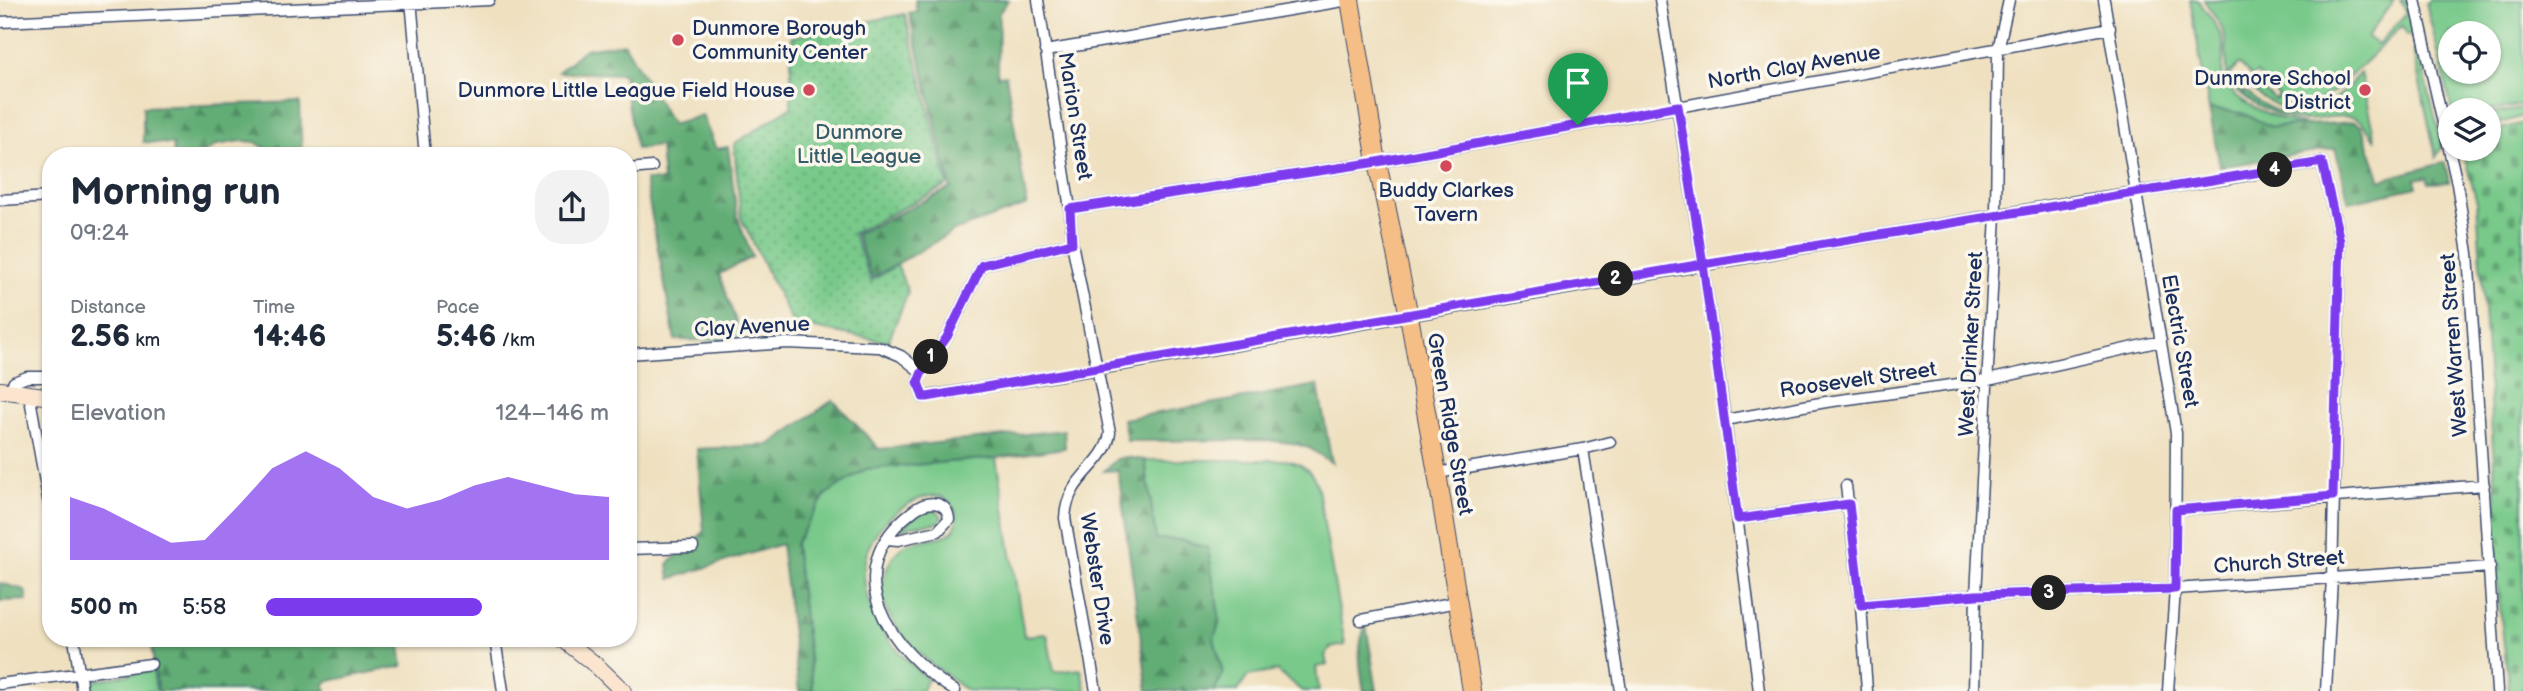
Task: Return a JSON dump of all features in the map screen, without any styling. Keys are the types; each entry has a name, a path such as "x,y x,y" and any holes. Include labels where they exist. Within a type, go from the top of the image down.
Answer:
{"main road":[{"name":"Green Ridge Street","path":"1350,0 1377,162 1409,316 1437,473 1472,691"},
{"path":"4,390 42,395"},
{"path":"573,647 622,691"}],"street":[{"path":"0,23 489,0"},
{"name":"Marion Street","path":"1038,0 1070,209 1072,243 1110,433 1108,445"},
{"path":"1045,51 1350,0"},
{"path":"1660,0 1703,264 1759,691"},
{"name":"West Drinker Street","path":"1974,691 1976,595 1996,215 1998,50 2009,0"},
{"name":"Electric Street","path":"2104,0 2176,433 2175,589 2168,691"},
{"name":"West Warren Street","path":"2416,0 2457,184 2468,254 2497,691"},
{"path":"411,2 425,147"},
{"name":"North Clay Avenue","path":"1070,209 1377,162 2110,28"},
{"path":"1072,243 982,265 947,337 922,372 918,382 919,392 923,397 2135,191 2322,162 2340,241 2332,578 2326,691"},
{"path":"637,168 652,167"},
{"path":"0,200 42,198"},
{"name":"Roosevelt Street","path":"1725,420 1826,402 1989,380 2161,341"},
{"name":"Clay Avenue","path":"637,353 787,343 880,348 901,356 922,372"},
{"path":"4,390 27,377 42,376"},
{"path":"29,393 42,465"},
{"path":"1437,473 1611,442"},
{"name":"Webster Drive","path":"1096,691 1065,517 1066,505 1075,484 1108,445"},
{"path":"1583,449 1621,691"},
{"path":"2176,510 2483,485"},
{"path":"1846,486 1861,605 1867,691"},
{"path":"887,539 898,540 938,531 949,519 949,513 945,507 931,502 918,507 892,529 887,539 873,571 873,585 879,609 915,660 937,680 955,691"},
{"path":"1738,519 1849,504"},
{"path":"637,549 693,547"},
{"name":"Church Street","path":"1861,605 1976,595 2175,589 2490,567"},
{"path":"1361,620 1457,602"},
{"path":"75,647 82,691"},
{"path":"496,647 503,691"},
{"path":"0,684 151,664"},
{"path":"930,691 937,680"}],"green space":[{"path":"915,0 1009,0 999,12 998,76 1006,75 1027,205 956,230 872,278 856,234 951,188 909,13 917,11"},
{"path":"2190,0 2198,0 2219,32 2224,47 2222,68 2227,86 2257,109 2305,124 2271,127 2242,113 2209,109"},
{"path":"2204,0 2394,0 2367,37 2378,45 2407,12 2400,0 2408,0 2415,38 2407,35 2402,26 2336,90 2303,110 2293,110 2276,105 2245,83 2249,79 2275,100 2279,96 2257,73 2252,77 2239,64 2227,77 2226,41 2221,26"},
{"path":"2430,0 2523,0 2523,105 2501,109 2501,98 2449,98 2446,84 2501,84 2501,21 2438,21 2438,52 2426,3"},
{"name":"Dunmore Little League","path":"905,14 948,185 853,233 871,281 897,265 908,292 888,342 793,324 741,218 734,144 791,107 791,37"},
{"path":"624,43 672,125 702,115 716,149 728,147 737,216 752,257 719,274 743,341 675,340 645,180 663,181 660,146 636,147 623,74 558,72 585,49"},
{"path":"2418,48 2438,128 2436,157 2413,51"},
{"path":"2360,73 2375,139 2362,123 2352,117 2303,120 2283,116 2249,99 2239,92 2228,78 2244,93 2270,108 2293,114 2316,110 2328,103 2341,94"},
{"path":"300,102 302,147 264,147 255,142 242,141 214,147 173,147 173,144 143,142 143,107"},
{"path":"2209,109 2242,113 2272,127 2354,122 2362,127 2381,180 2445,163 2449,182 2429,183 2427,177 2415,179 2417,187 2349,202 2335,148 2220,167"},
{"path":"2523,109 2523,116 2501,123 2501,112"},
{"path":"2523,123 2523,691 2509,691 2496,572 2496,495 2477,202 2465,161 2501,161 2501,129"},
{"path":"1318,385 1332,463 1309,448 1292,443 1263,440 1127,441 1123,419"},
{"path":"833,400 879,449 1064,430 1065,448 996,458 866,469 826,494 795,544 813,691 799,691 781,544 670,579 668,564 704,532 697,449 769,445"},
{"path":"1126,457 1145,460 1156,539 1183,540 1208,548 1220,621 1214,638 1223,674 1214,691 1148,691 1118,470 1104,471 1117,459"},
{"path":"996,458 1024,636 1047,634 1054,672 1081,669 1086,691 970,691 926,659 902,635 886,607 882,593 888,565 900,548 912,542 947,535 953,531 956,524 956,514 950,503 939,496 929,496 904,507 877,532 869,547 864,578 867,595 882,630 928,680 921,691 813,691 795,544 826,494 866,469"},
{"path":"1145,460 1286,460 1298,463 1311,473 1318,489 1345,645 1330,648 1325,656 1327,665 1316,667 1319,691 1302,691 1277,671 1248,676 1238,691 1214,691 1223,674 1214,638 1220,621 1183,540 1156,539"},
{"path":"931,510 939,512 942,517 939,523 912,526 899,531 913,518"},
{"path":"0,583 25,590 27,600 0,601"},
{"path":"1366,625 1377,691 1364,691 1360,649"},
{"path":"151,647 400,647 403,666 329,681 324,684 326,691 158,691"},
{"path":"153,670 156,691 93,691 92,681"}],"place":[{"name":"Dunmore Borough Community Center","path":"678,40"},
{"name":"Dunmore Little League Field House","path":"809,90"},
{"name":"Dunmore School District","path":"2365,90"},
{"name":"Buddy Clarkes Tavern","path":"1446,166"}],"route":[{"path":"1578,125 1377,162 1070,209 1072,243 982,265 947,337 922,372 918,382 919,392 923,397 927,397 1703,264 1738,519 1849,504 1861,605 1976,595 2175,589 2176,510 2333,496 2340,241 2322,162 1703,264 1678,106 1578,125"}]}
